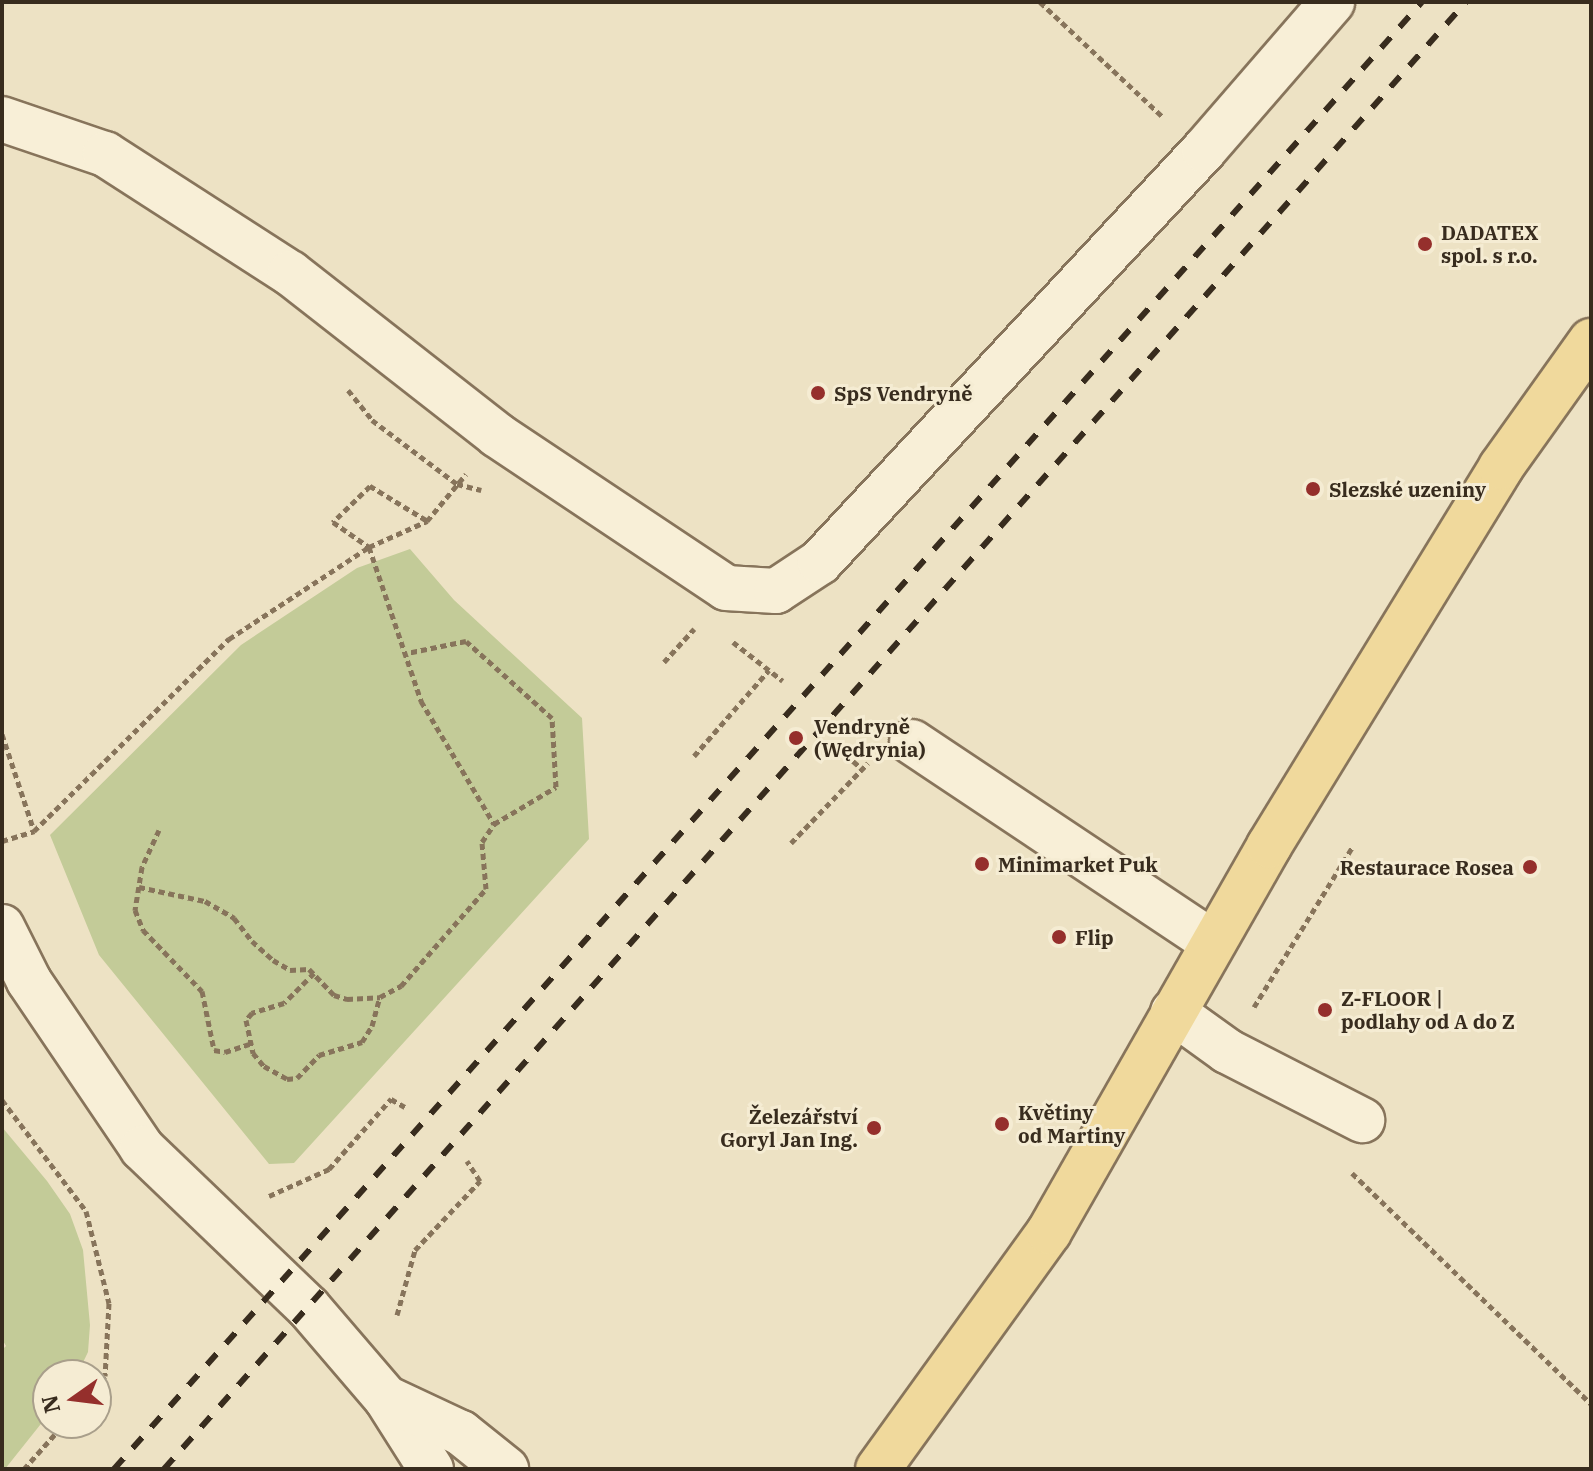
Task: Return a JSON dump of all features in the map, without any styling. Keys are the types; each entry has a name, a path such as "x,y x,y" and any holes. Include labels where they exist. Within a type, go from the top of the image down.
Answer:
{"main road":[{"path":"844,1469 884,1461 1049,1232 1212,942 1501,467 1591,341"}],"street":[{"path":"2,119 105,154 290,273 497,435 726,588 776,591 820,562 1204,150 1332,2"},
{"path":"912,742 1212,942"},
{"path":"2,927 29,981 142,1148 308,1307 386,1398 431,1469"},
{"path":"1173,1012 1227,1051 1362,1120"},
{"path":"386,1398 461,1433 506,1469"}],"path":[{"path":"1040,2 1124,84 1204,150"},
{"path":"2,841 34,831 229,639 369,547 427,521 457,484 372,420"},
{"path":"427,521 370,486 333,522 369,547 421,701 494,824"},
{"path":"664,662 702,619"},
{"path":"139,887 205,901 234,918 252,941 273,960 290,970 314,973 334,995 347,999 380,997 401,986 486,889 482,842 494,824 556,787 552,718 466,641 407,653"},
{"path":"694,756 769,670 783,681"},
{"path":"2,734 34,831"},
{"path":"838,748 867,773"},
{"path":"791,843 857,772"},
{"path":"159,830 142,867 135,910 143,930 202,991 214,1050 225,1052 250,1044"},
{"path":"314,973 284,1003 252,1013 246,1020 250,1044 264,1066 287,1079 297,1078 319,1055 362,1042 372,1026 380,997"},
{"path":"264,1198 329,1169 391,1099 405,1107"},
{"path":"2,1100 86,1211 109,1303 106,1359"},
{"path":"397,1315 415,1250 480,1181 467,1161"},
{"path":"24,1469 51,1439"}],"green space":[{"path":"410,549 454,600 582,718 589,839 294,1163 269,1164 99,955 50,835 241,645 357,568"},
{"path":"2,1127 70,1214 83,1250 90,1325 85,1359 32,1359 32,1435 5,1469 2,1469 2,1350 6,1346 2,1339"}],"railway":[{"path":"114,1469 1422,2"},
{"path":"164,1469 1466,2"}],"place":[{"name":"DADATEX spol. s r.o.","path":"1425,244"},
{"name":"SpS Vendryně","path":"818,393"},
{"name":"Slezské uzeniny","path":"1313,489"},
{"name":"Vendryně (Wędrynia)","path":"796,738"},
{"name":"Minimarket Puk","path":"982,864"},
{"name":"Restaurace Rosea","path":"1530,867"},
{"name":"Flip","path":"1059,937"},
{"name":"Z-FLOOR | podlahy od A do Z","path":"1325,1010"},
{"name":"Květiny od Martiny","path":"1002,1124"},
{"name":"Železářství Goryl Jan Ing.","path":"874,1128"}]}
